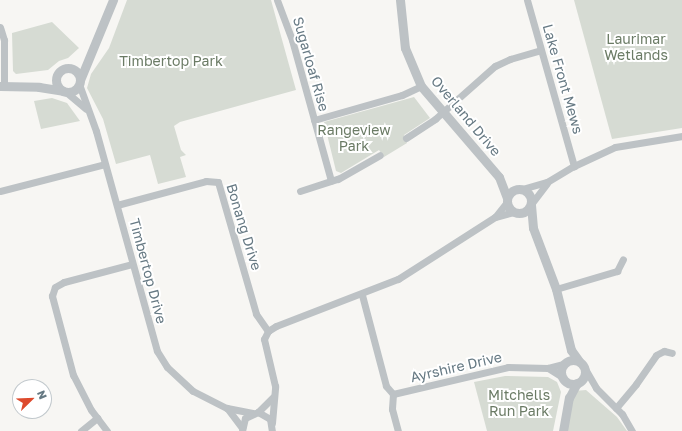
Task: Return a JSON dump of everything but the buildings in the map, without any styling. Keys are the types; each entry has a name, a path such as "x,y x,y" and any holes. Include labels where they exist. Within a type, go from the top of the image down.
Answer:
{"street":[{"path":"0,27 4,40 2,86 40,87 73,91 80,82 113,0"},
{"name":"Sugarloaf Rise","path":"277,0 292,40 331,181"},
{"name":"Overland Drive","path":"400,0 405,48 421,86 442,113 499,177 521,188"},
{"name":"Lake Front Mews","path":"528,0 574,166"},
{"path":"406,138 442,113 495,66 510,59 541,50"},
{"path":"40,87 57,76 61,71 70,68 91,54"},
{"path":"70,68 78,74 80,82"},
{"path":"57,76 57,83 64,91"},
{"name":"Timbertop Drive","path":"80,82 87,109 96,131 152,334 167,367 192,391 227,408 256,412"},
{"path":"314,120 402,95 421,86"},
{"name":"Timbertop Drive","path":"64,91 87,109"},
{"path":"495,217 512,191 547,182 574,166 620,146 682,136"},
{"path":"300,191 331,181 380,154"},
{"path":"0,191 105,164"},
{"name":"Overland Drive","path":"499,177 507,200"},
{"name":"Bonang Drive","path":"117,205 206,181 218,182 256,314 268,331"},
{"path":"273,428 274,379 264,339 268,331 286,322 362,295 398,279 495,217 526,211 547,182"},
{"path":"521,188 531,195 533,228 556,289 568,340 596,388 616,408 632,431"},
{"path":"507,200 516,213 533,228"},
{"path":"556,289 617,271 623,259"},
{"path":"107,431 97,418 73,375 54,308 53,291 64,282 132,264"},
{"path":"362,295 386,386 394,394 391,405 398,431"},
{"path":"568,340 562,378 569,398"},
{"path":"616,408 636,384 656,355 664,351 672,353"},
{"path":"564,363 572,360 582,364"},
{"name":"Ayrshire Drive","path":"394,394 493,370 548,368 564,363"},
{"path":"563,431 569,398 578,382 584,376 582,364"},
{"path":"548,368 570,384 578,382 596,388"},
{"path":"242,429 245,418 256,412 274,395"},
{"name":"Timbertop Drive","path":"227,408 242,429"},
{"path":"256,412 267,416 273,428"},
{"path":"81,431 97,418"}],"green space":[{"name":"Timbertop Park","path":"127,0 271,0 296,90 180,122 174,126 181,150 186,155 180,157 186,177 158,184 150,155 116,164 103,119 87,88 91,74 109,48"},
{"name":"Laurimar Wetlands","path":"574,0 682,0 682,128 612,139"},
{"path":"52,22 79,48 68,58 59,61 48,70 16,74 13,71 12,33"},
{"name":"Rangeview Park","path":"414,97 430,118 404,135 407,143 384,157 379,150 341,173 336,171 324,122"},
{"path":"52,98 67,103 80,121 41,129 34,101"},
{"name":"Mitchells Run Park","path":"505,376 548,377 557,382 561,392 553,431 487,431 474,382"},
{"name":"Mitchells Run Park","path":"586,390 617,417 627,431 567,431 574,391"}]}
